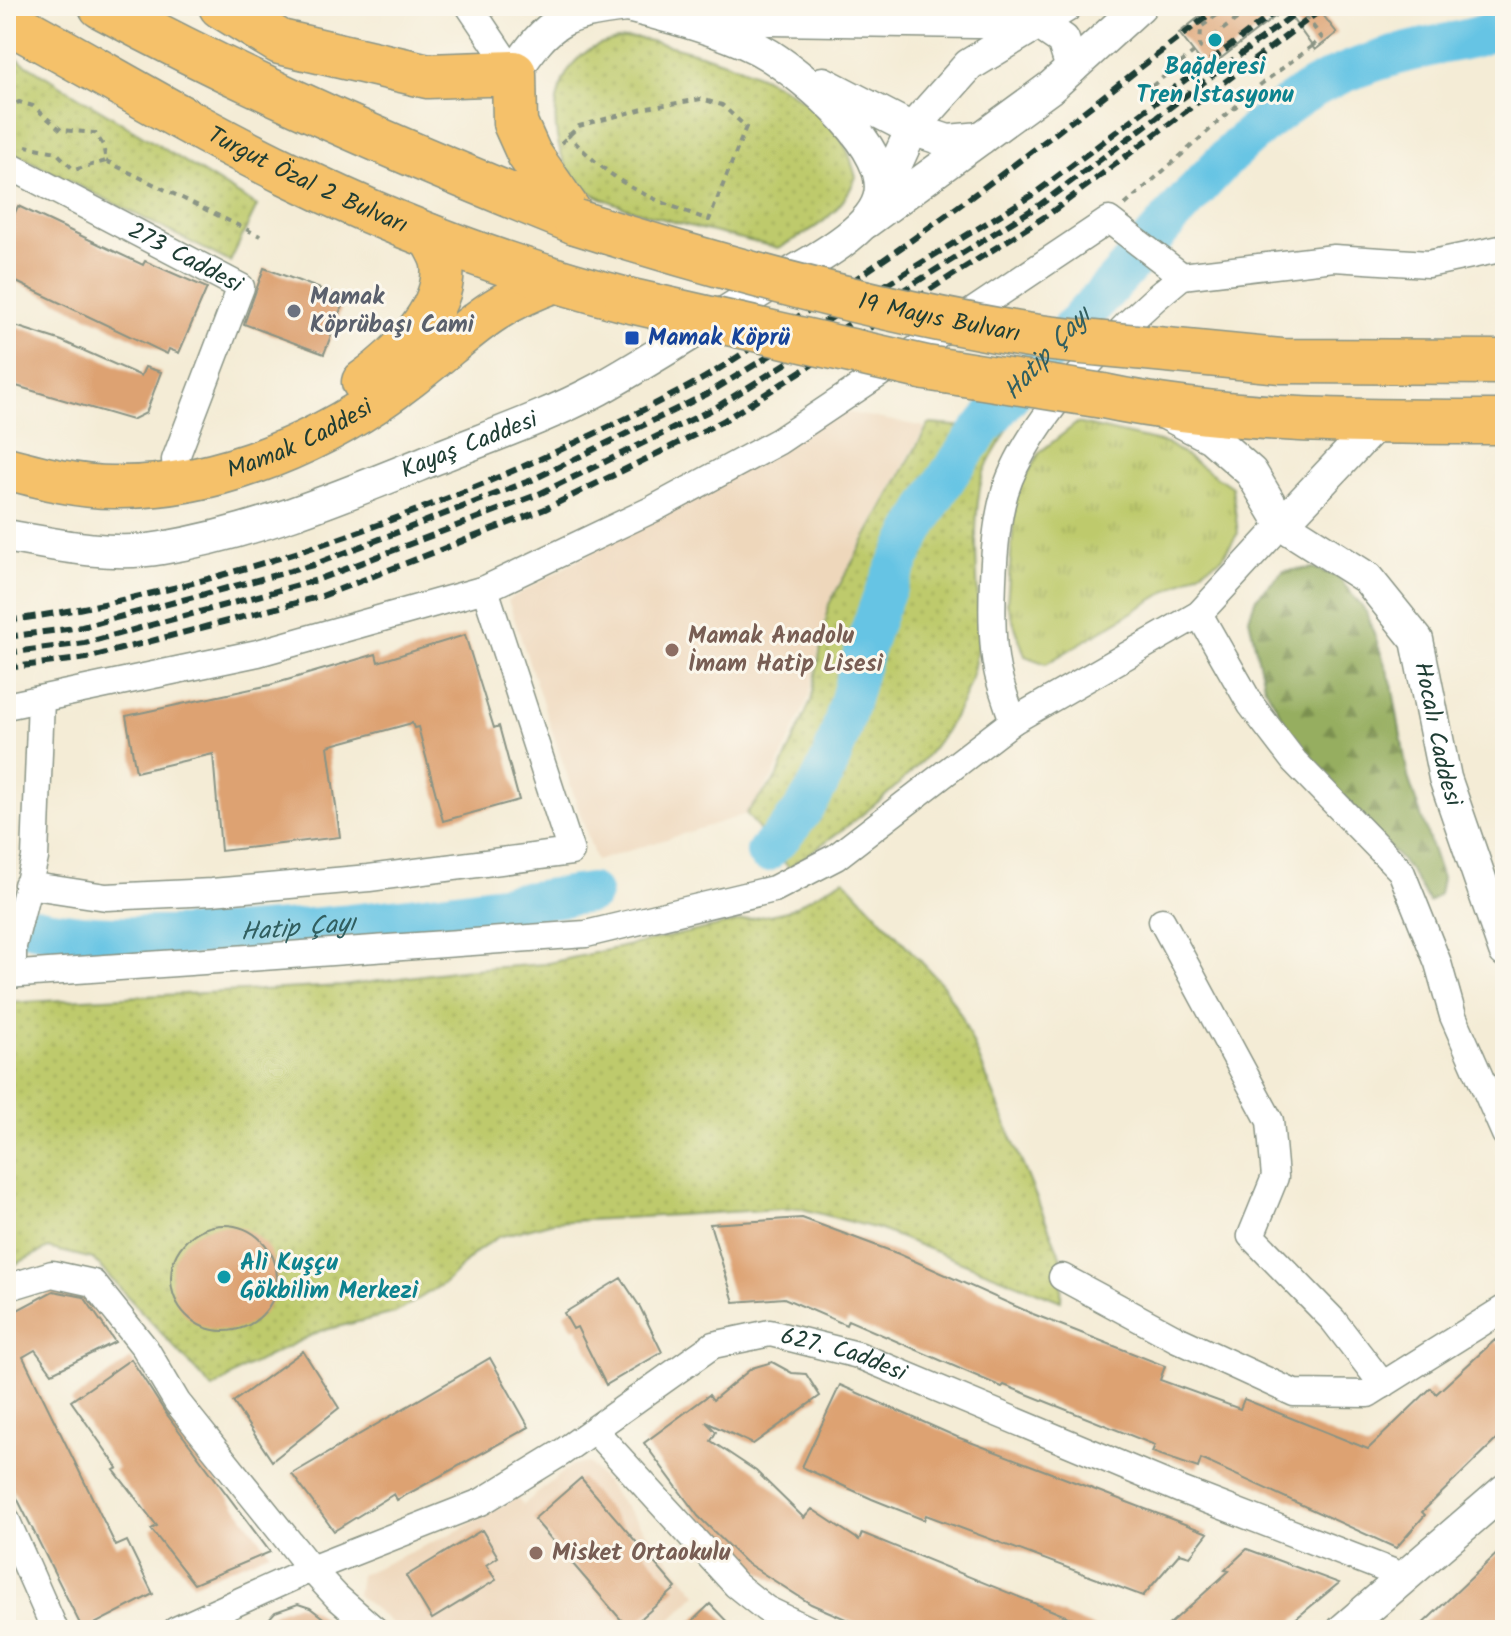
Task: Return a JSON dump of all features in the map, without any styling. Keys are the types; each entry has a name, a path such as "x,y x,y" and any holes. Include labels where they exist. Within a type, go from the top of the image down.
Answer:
{"highway":[{"path":"101,6 184,51 374,141 576,222"},
{"path":"221,6 280,42 428,76 514,73 515,123 544,177 576,222"},
{"name":"Turgut Özal 2 Bulvarı","path":"6,20 285,172 429,235 556,281 627,300"},
{"name":"19 Mayıs Bulvarı","path":"576,222 731,271 852,301 1010,333 1281,361 1505,362"},
{"name":"19 Mayıs Bulvarı","path":"627,300 926,368 1154,407 1378,422 1505,422"}],"main road":[{"name":"Mamak Caddesi","path":"6,447 52,460 114,468 175,460 255,440 299,420 367,380 420,325 438,295 442,263 429,235"},
{"name":"Mamak Caddesi","path":"6,468 43,478 109,487 174,483 239,466 306,440 342,421 411,376 493,308 518,294 556,281"}],"street":[{"path":"469,6 514,73 540,34 577,12 626,6 676,18 767,54 912,129 948,141 981,138"},
{"name":"Kayaş Caddesi","path":"6,536 65,547 159,549 236,532 342,496 531,422 599,389 823,254 860,227 880,199 912,129 969,65 1066,6"},
{"path":"860,227 1072,68 1140,6"},
{"path":"676,18 1038,23 1063,40 1072,68"},
{"path":"767,54 843,115 873,153 880,199"},
{"name":"273 Caddesi","path":"10,154 241,287 175,460"},
{"path":"6,706 258,653 485,589 653,509 779,441 1109,220 1182,276"},
{"path":"1013,721 997,673 993,579 1005,491 1038,427 1138,311 1182,276 1334,258 1428,264 1505,248"},
{"path":"1154,407 1211,437 1251,472 1282,524"},
{"path":"41,699 35,858 12,940 9,975 586,934 774,889 836,857 1013,721 1199,614 1378,422"},
{"name":"Hocalı Caddesi","path":"1282,524 1367,578 1417,640 1445,778 1505,951"},
{"path":"25,894 106,897 212,892 369,878 571,852 485,589"},
{"path":"1199,614 1251,705 1285,750 1401,871 1438,963 1453,1016 1505,1134"},
{"path":"1162,921 1270,1121 1275,1177 1251,1236 1333,1320 1383,1385"},
{"path":"6,1288 52,1274 93,1283 145,1348 177,1402 311,1569 375,1630"},
{"path":"1062,1277 1177,1339 1294,1393 1368,1394 1505,1308"},
{"name":"627. Caddesi","path":"176,1630 311,1569 481,1502 594,1430 713,1345 770,1333 858,1355 1181,1490 1403,1576"},
{"path":"594,1430 736,1585 766,1609 810,1630"},
{"path":"1343,1630 1505,1490"},
{"path":"6,1519 55,1630"}],"path":[{"path":"1152,86 1200,48 1201,27 1229,6"},
{"path":"1213,37 1254,6"},
{"path":"1109,220 1260,85 1322,38 1298,6"},
{"path":"544,177 567,134 579,126 647,108 701,99 722,105 746,127 709,220 640,195 613,179 567,134"},
{"path":"6,109 19,102 33,106 61,130 95,133 103,145 106,161"},
{"path":"10,154 56,152 74,170 106,161 260,236"}],"shaded area":[{"name":"Mamak Anadolu İmam Hatip Lisesi","path":"840,411 925,427 828,603 809,697 773,777 747,814 596,861 508,600"},
{"name":"Misket Ortaokulu","path":"589,1463 697,1594 661,1630 400,1630 357,1595 360,1575 457,1531 517,1497 523,1505 572,1465"}],"green space":[{"path":"637,38 724,62 783,88 809,105 831,125 846,148 856,177 834,212 814,228 778,248 643,213 616,204 580,185 565,163 557,136 556,107 563,81 576,61 593,48"},
{"path":"6,52 257,206 230,262 6,149"},
{"path":"1077,423 1168,444 1232,487 1238,533 1222,558 1046,664 1025,656 1007,603 1016,494 1040,452"},
{"path":"929,424 1007,430 984,472 978,497 978,637 972,676 958,711 937,743 912,772 852,823 789,868 746,813 777,778 811,701 829,604"},
{"path":"1314,568 1338,577 1366,612 1392,684 1408,777 1442,878 1439,894 1429,902 1409,869 1300,749 1264,685 1249,618 1256,598 1284,571"},
{"path":"844,879 943,985 962,1017 1062,1260 1061,1301 878,1229 799,1208 553,1222 498,1237 475,1253 446,1282 395,1313 320,1331 242,1369 213,1389 93,1259 48,1248 6,1269 6,1003 342,986 460,970 544,964 787,911"}],"building":[{"name":"Bağderesi Tren İstasyonu","path":"1213,6 1316,6 1337,33 1315,50 1285,9 1207,69 1179,33"},
{"path":"18,206 143,265 145,261 207,288 179,353 169,349 167,354 6,277 6,232"},
{"name":"Mamak Köprübaşı Cami","path":"264,268 345,298 324,354 244,324"},
{"path":"6,323 62,341 141,376 145,367 161,372 146,413 132,420 6,383"},
{"path":"465,635 494,728 499,726 519,800 443,821 418,727 414,728 412,723 328,746 340,837 221,851 213,754 136,772 126,716 270,685 376,654 378,662"},
{"path":"802,1218 899,1254 1033,1314 1165,1366 1160,1380 1240,1409 1244,1399 1368,1449 1431,1388 1436,1394 1495,1340 1505,1350 1505,1449 1496,1440 1422,1512 1425,1515 1396,1548 1201,1459 1198,1468 1152,1452 1155,1445 1004,1385 1002,1387 848,1320 846,1325 784,1298 734,1302 710,1224"},
{"name":"Ali Kuşçu Gökbilim Merkezi","path":"224,1225 244,1229 261,1241 273,1258 277,1278 273,1298 261,1315 244,1327 224,1331 204,1327 187,1315 175,1298 171,1278 175,1258 187,1241 204,1229"},
{"path":"621,1278 640,1307 662,1352 606,1385 577,1327 573,1329 564,1313"},
{"path":"53,1291 84,1297 115,1342 52,1373 35,1350 23,1357 116,1546 127,1541 153,1594 83,1630 6,1476 6,1316"},
{"path":"303,1351 339,1408 272,1461 233,1402"},
{"path":"490,1358 529,1427 397,1500 394,1494 334,1531 292,1474"},
{"path":"131,1359 165,1412 270,1552 194,1584 151,1529 157,1526 114,1470 118,1468 71,1401"},
{"path":"772,1362 792,1373 806,1374 820,1396 753,1444 706,1422 716,1432 711,1441 756,1471 804,1518 812,1509 859,1540 862,1533 1100,1630 871,1630 811,1604 745,1562 698,1516 644,1443 709,1395 713,1400 752,1368"},
{"path":"840,1385 957,1437 1208,1533 1190,1556 1180,1553 1143,1596 926,1515 924,1520 802,1467"},
{"path":"581,1478 676,1588 629,1629 534,1519"},
{"path":"482,1530 498,1557 486,1565 496,1580 432,1619 406,1576"},
{"path":"1505,1546 1505,1630 1416,1630"},
{"path":"1247,1549 1339,1583 1282,1630 1163,1630 1229,1571 1225,1570"},
{"path":"298,1604 310,1608 339,1630 259,1630 275,1612"},
{"path":"710,1604 735,1630 683,1630"}],"waterway":[{"name":"Hatip Çayı","path":"766,852 811,798 825,771 880,605 929,506 971,443 1019,385 1211,174 1259,127 1285,107 1312,89 1352,70 1396,55 1476,37 1505,24"},
{"name":"Hatip Çayı","path":"6,920 80,934 204,935 350,924 591,893"}],"railway":[{"path":"6,621 94,606 273,560 449,498 617,423 722,367 905,245 1220,6"},
{"path":"6,637 82,627 313,565 532,480 707,394 1034,194 1283,6"},
{"path":"6,653 85,643 317,580 539,494 715,408 1041,204 1305,6"},
{"path":"6,668 87,658 322,596 545,509 723,421 1049,214 1326,6"}],"place":[{"name":"Bağderesi Tren İstasyonu","path":"1215,40"},
{"name":"Mamak Köprübaşı Cami","path":"294,311"},
{"name":"Mamak Köprü","path":"632,338"},
{"name":"Mamak Anadolu İmam Hatip Lisesi","path":"672,650"},
{"name":"Ali Kuşçu Gökbilim Merkezi","path":"224,1277"},
{"name":"Misket Ortaokulu","path":"536,1553"}]}
